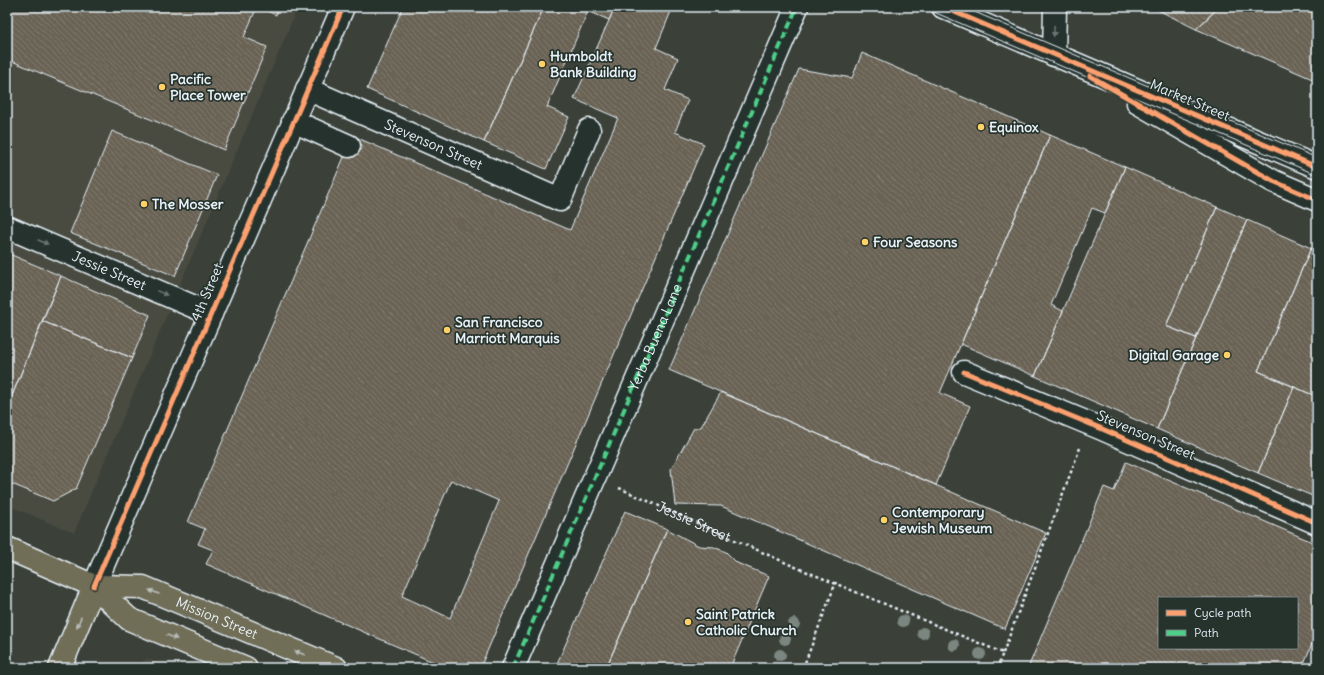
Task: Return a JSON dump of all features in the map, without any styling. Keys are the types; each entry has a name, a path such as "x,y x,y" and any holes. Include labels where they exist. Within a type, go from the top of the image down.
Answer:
{"main road":[{"name":"Mission Street","path":"7,548 94,586 129,619 246,668"},
{"name":"Mission Street","path":"94,586 142,587 336,668"},
{"name":"4th Street","path":"60,668 94,586"}],"street":[{"name":"4th Street","path":"94,586 343,7"},
{"name":"Yerba Buena Lane","path":"513,668 797,7"},
{"name":"Market Street","path":"943,7 1317,167"},
{"path":"1054,54 1055,7"},
{"name":"Market Street","path":"1054,54 1273,181 1317,200"},
{"name":"Stevenson Street","path":"307,89 560,200 589,130"},
{"path":"293,121 349,146"},
{"name":"Jessie Street","path":"7,227 211,314"},
{"name":"Stevenson Street","path":"964,372 1317,522"}],"path":[{"path":"997,668 1089,424"},
{"path":"803,668 836,582"}],"shaded area":[{"path":"7,7 298,7 74,533 7,505"},
{"path":"148,659 169,668 128,668"}],"building":[{"name":"Pacific Place Tower","path":"7,7 257,7 244,37 267,47 224,150 7,59"},
{"path":"259,7 279,7 276,15"},
{"path":"403,7 544,7 484,142 367,89"},
{"name":"Humboldt Bank Building","path":"544,7 615,7 609,20 588,11 547,107 569,117 546,169 484,142"},
{"name":"San Francisco Marriott Marquis","path":"615,7 666,7 672,9 656,48 678,58 665,90 688,100 675,132 704,144 480,668 447,668 206,564 213,550 198,544 205,529 188,522 353,136 570,230 618,118 574,99","holes":["451,480 499,501 450,618 402,596"]},
{"path":"1152,7 1219,7 1196,29"},
{"path":"1219,7 1317,7 1317,81 1196,29"},
{"name":"Four Seasons","path":"862,53 1050,135 940,393 970,406 936,485 669,370 799,69 852,78"},
{"name":"The Mosser","path":"112,131 217,175 175,276 70,233"},
{"path":"1050,135 1125,167 1105,213 1092,208 1051,305 1063,311 1035,376 961,344"},
{"path":"1125,167 1217,207 1166,326 1196,338 1157,429 1035,376"},
{"path":"1217,207 1247,220 1196,338 1166,326"},
{"name":"Digital Garage","path":"1247,220 1311,248 1258,371 1294,387 1258,473 1157,429"},
{"path":"1311,248 1317,251 1317,384 1313,395 1258,371"},
{"path":"7,253 61,276 7,408"},
{"path":"61,276 150,315 132,358 42,321"},
{"path":"42,321 132,358 76,489 53,501 7,482 7,408"},
{"path":"1294,387 1313,395 1315,389 1317,390 1317,498 1258,473"},
{"name":"Contemporary Jewish Museum","path":"721,392 1046,533 1005,629 721,506 675,505 671,469 694,428 701,427"},
{"path":"1126,462 1317,544 1317,632 1302,668 1028,668 1104,487 1114,491"},
{"path":"625,511 667,529 606,668 555,668"},
{"name":"Saint Patrick Catholic Church","path":"667,529 699,546 714,547 726,552 737,563 769,576 730,668 606,668"}],"tram line":[{"path":"922,7 1317,175"},
{"path":"963,7 1317,158"}],"marked path":[{"path":"513,668 797,7"}],"cycle path":[{"path":"94,586 343,7"},
{"path":"943,7 1317,167"},
{"path":"1090,76 1273,181 1317,200"},
{"path":"964,372 1100,428 1317,523"}],"place":[{"name":"Humboldt Bank Building","path":"542,64"},
{"name":"Pacific Place Tower","path":"162,87"},
{"name":"Equinox","path":"981,127"},
{"name":"The Mosser","path":"144,204"},
{"name":"Four Seasons","path":"865,242"},
{"name":"San Francisco Marriott Marquis","path":"447,330"},
{"name":"Digital Garage","path":"1227,355"},
{"name":"Contemporary Jewish Museum","path":"884,520"},
{"name":"Saint Patrick Catholic Church","path":"688,622"}]}
